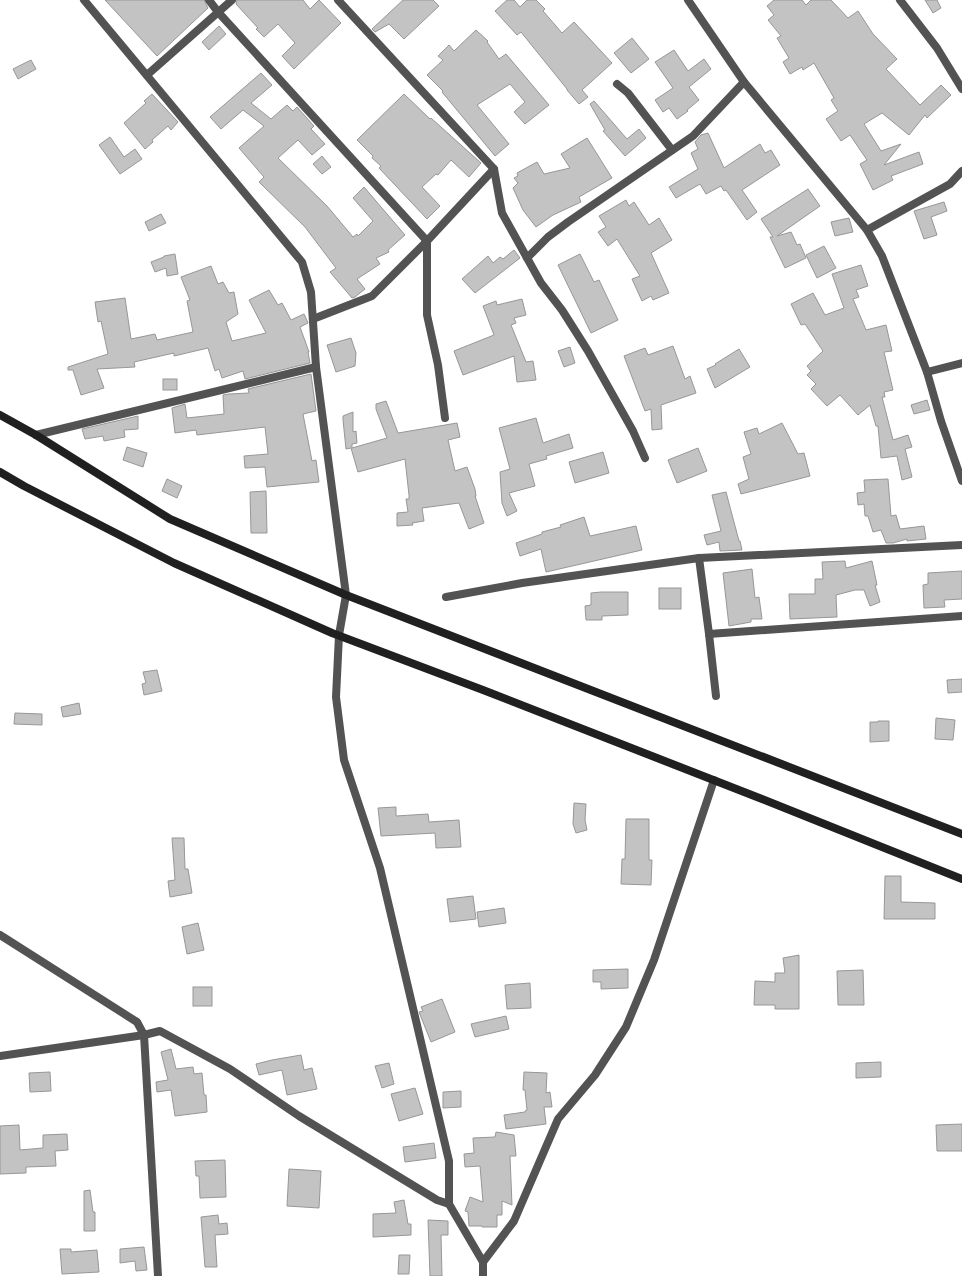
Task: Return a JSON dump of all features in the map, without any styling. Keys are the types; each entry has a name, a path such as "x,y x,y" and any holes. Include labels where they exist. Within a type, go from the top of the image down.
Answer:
{"street":[{"path":"84,0 302,262 311,292 316,367 346,595 339,636 336,697 344,760 380,868 449,1161 449,1204 483,1262 483,1276"},
{"path":"208,0 427,241 427,315 438,365 445,418"},
{"path":"147,75 232,0"},
{"path":"338,0 494,169 502,213 541,283 562,310 588,351 633,431 645,458"},
{"path":"688,0 744,82 867,230 882,256 927,372 941,421 962,481"},
{"path":"900,0 937,48 962,89"},
{"path":"527,258 548,237 568,222 693,136 744,82"},
{"path":"617,84 628,93 672,150"},
{"path":"313,319 372,296 427,241 494,169"},
{"path":"867,230 950,184 962,171"},
{"path":"927,372 962,363"},
{"path":"36,435 316,367"},
{"path":"0,415 36,435 170,519 346,595 962,834"},
{"path":"0,472 24,486 174,563 339,636 483,690 714,780 962,879"},
{"path":"446,597 522,583 699,558 962,545"},
{"path":"699,558 716,696"},
{"path":"709,634 962,616"},
{"path":"483,1262 514,1221 558,1119 595,1075 626,1027 654,960 714,780"},
{"path":"0,935 137,1022 144,1035 158,1276"},
{"path":"0,1056 144,1035 160,1031 230,1069 299,1116 437,1200 449,1204"}],"building":[{"path":"105,0 204,0 208,8 157,56"},
{"path":"237,0 303,0 310,9 319,0 341,23 294,69 282,56 295,43 278,24 264,37 256,29 258,28 236,4"},
{"path":"403,0 433,0 439,6 404,39 389,24 375,32 372,29"},
{"path":"507,0 514,0 520,7 527,0 536,0 545,9 543,11 562,33 574,22 612,63 582,90 588,97 579,104 521,32 517,35 495,11"},
{"path":"774,0 802,0 806,5 811,0 831,0 848,18 858,11 873,34 897,59 886,69 920,105 941,85 951,95 927,118 925,115 909,135 882,113 864,124 881,151 901,144 884,165 919,152 923,164 891,176 893,180 873,190 860,164 867,160 850,135 841,141 826,119 838,111 831,100 834,98 814,63 803,70 802,67 790,74 783,62 789,58 777,38 781,36 768,20 774,15 767,6"},
{"path":"925,0 937,0 941,8 933,13"},
{"path":"219,26 226,34 209,50 202,42"},
{"path":"476,30 488,41 487,42 499,59 506,54 549,105 525,124 514,112 525,102 510,84 477,105 509,144 495,156 442,92 443,91 427,75 443,60 438,56 449,45 454,51"},
{"path":"632,38 649,59 631,73 614,53"},
{"path":"674,50 688,71 704,59 711,69 689,87 699,100 677,119 669,108 663,112 655,100 673,88 655,62"},
{"path":"31,60 36,69 18,79 13,69"},
{"path":"261,73 272,85 251,103 271,119 287,105 293,111 297,107 314,126 311,129 325,144 312,155 298,140 278,158 327,206 353,237 357,234 358,236 373,221 353,198 364,187 405,235 388,250 389,252 376,258 380,264 357,279 365,289 355,297 352,298 330,272 336,268 305,227 259,182 264,177 239,148 264,126 243,110 221,129 210,117"},
{"path":"152,94 178,122 171,130 168,126 152,140 153,142 145,149 124,123 146,103 144,101"},
{"path":"404,94 430,119 431,118 481,163 469,177 451,160 438,175 436,174 422,187 440,206 427,219 379,168 381,166 357,140"},
{"path":"594,101 627,139 639,129 646,138 625,156 603,131 605,130 590,104"},
{"path":"708,133 724,168 760,144 765,153 771,150 780,165 742,190 757,212 747,220 726,190 724,191 721,186 706,194 700,184 676,198 669,187 698,169 691,153 698,149 695,142 701,135"},
{"path":"110,137 124,157 135,149 142,159 120,174 99,145"},
{"path":"587,138 612,178 579,197 581,202 553,215 536,227 523,210 513,188 518,183 514,178 518,176 517,173 537,162 544,174 570,168 561,154"},
{"path":"322,156 331,167 322,174 313,164"},
{"path":"808,189 820,206 777,236 791,232 797,245 800,244 806,258 785,268 770,237 773,237 761,219"},
{"path":"626,200 629,206 634,202 649,225 659,218 672,240 651,253 669,293 653,300 651,296 642,301 632,279 640,276 617,239 608,246 598,232 606,227 599,216"},
{"path":"944,202 947,211 931,217 937,235 924,239 914,211"},
{"path":"161,214 166,223 149,231 145,222"},
{"path":"849,218 853,232 835,236 831,222"},
{"path":"824,246 836,268 817,278 806,255"},
{"path":"514,250 520,258 475,293 462,279 488,256 493,263 500,257 503,259"},
{"path":"175,254 178,274 167,276 166,268 155,272 151,262 164,256"},
{"path":"580,254 594,282 599,280 618,320 591,333 558,265"},
{"path":"861,265 868,286 856,290 859,297 853,299 866,330 886,325 892,351 884,352 893,390 884,392 885,397 882,397 893,440 908,435 912,447 905,449 912,477 902,480 897,456 881,458 878,426 876,426 870,405 858,415 840,395 827,406 811,389 816,384 807,375 811,371 807,366 823,351 805,324 801,325 791,304 813,293 825,315 844,308 832,274"},
{"path":"211,266 218,284 223,282 229,293 234,292 238,314 226,322 232,341 266,333 249,300 269,290 278,305 282,303 291,320 304,314 308,323 300,327 309,352 310,363 245,379 243,371 222,378 219,369 215,371 208,348 174,356 174,353 134,362 135,367 97,369 104,388 81,395 73,370 68,370 68,367 108,354 101,321 98,322 95,302 125,298 131,339 155,334 157,340 193,332 187,301 190,300 181,277"},
{"path":"522,299 526,315 514,318 516,323 511,325 526,362 533,361 536,380 517,382 514,356 463,375 454,351 494,335 483,306 496,301 497,305"},
{"path":"351,338 356,353 355,366 336,372 327,345"},
{"path":"673,346 685,379 690,376 696,393 661,405 662,429 652,430 651,409 645,411 624,356 645,348 648,355"},
{"path":"570,347 575,363 564,367 558,351"},
{"path":"739,349 750,367 715,388 707,369 716,365 715,364"},
{"path":"311,374 316,411 303,414 312,461 316,460 319,482 267,487 265,467 245,468 244,456 268,454 265,427 197,435 196,430 175,433 172,408 185,404 187,418 224,414 223,395 249,393 248,389"},
{"path":"163,379 177,379 177,390 163,390"},
{"path":"927,400 930,410 914,414 911,405"},
{"path":"386,401 398,433 457,423 460,437 448,440 455,471 467,467 475,489 475,496 484,523 469,529 459,503 422,508 424,521 412,523 413,525 397,526 397,513 408,512 406,499 409,499 409,495 405,459 358,472 351,448 346,449 343,420 343,416 353,412 353,432 356,431 357,443 352,444 352,448 387,438 376,409 376,404"},
{"path":"138,416 138,429 124,430 125,437 104,441 103,436 85,439 82,429"},
{"path":"536,418 543,443 569,434 573,448 546,456 547,459 529,464 535,486 509,493 517,511 507,516 502,503 500,472 510,469 499,428"},
{"path":"782,423 798,454 804,453 810,476 741,494 738,484 749,479 743,457 751,454 744,432 757,428 759,434"},
{"path":"127,447 147,453 143,467 123,460"},
{"path":"698,448 707,471 677,483 668,460"},
{"path":"603,452 609,473 575,483 569,462"},
{"path":"167,479 182,486 177,498 162,491"},
{"path":"888,479 891,516 896,515 900,529 924,526 926,539 907,541 907,539 893,543 886,543 881,530 873,532 868,516 865,516 864,504 858,505 857,493 865,492 864,480"},
{"path":"266,491 267,533 251,533 250,492"},
{"path":"726,492 742,550 720,551 719,542 707,545 704,535 721,531 712,495"},
{"path":"584,517 590,536 636,526 642,550 546,572 541,549 520,556 516,543"},
{"path":"845,561 846,568 872,561 877,585 875,585 880,602 870,606 864,590 855,590 836,595 837,617 790,619 789,594 815,594 815,579 823,579 822,562"},
{"path":"752,569 755,598 759,597 762,619 751,619 751,622 729,626 723,573"},
{"path":"962,571 962,599 944,600 945,607 924,608 923,585 928,584 928,573"},
{"path":"659,588 681,588 681,609 659,609"},
{"path":"628,592 628,615 602,616 602,620 586,620 585,606 591,605 591,593"},
{"path":"157,670 162,691 144,695 142,684 146,683 143,672"},
{"path":"962,679 962,692 948,693 947,680"},
{"path":"79,703 81,714 63,717 61,707"},
{"path":"15,713 42,714 42,725 14,724"},
{"path":"936,718 955,720 953,740 935,739"},
{"path":"889,721 889,741 870,742 870,722"},
{"path":"574,803 586,804 585,820 587,830 576,833 573,824"},
{"path":"396,807 396,816 428,814 429,822 459,820 461,847 436,848 435,833 381,836 378,808"},
{"path":"626,819 649,819 649,860 652,860 651,885 621,884 622,859 625,859"},
{"path":"172,838 184,838 185,869 188,869 192,893 170,897 168,881 175,880"},
{"path":"885,876 901,876 901,902 935,903 935,919 884,919"},
{"path":"473,896 476,919 450,922 447,899"},
{"path":"504,908 506,923 479,927 477,912"},
{"path":"198,923 204,950 187,954 182,927"},
{"path":"799,955 799,1009 775,1009 775,1005 754,1005 755,981 775,982 775,973 785,973 783,958"},
{"path":"628,969 628,988 601,989 601,982 593,982 593,970"},
{"path":"863,970 864,1005 838,1005 837,971"},
{"path":"530,983 531,1008 507,1009 505,985"},
{"path":"193,987 212,987 212,1006 193,1006"},
{"path":"442,999 455,1032 431,1042 419,1012 423,1011 421,1007"},
{"path":"506,1016 509,1029 475,1037 471,1024"},
{"path":"171,1049 176,1069 193,1067 194,1074 202,1073 207,1112 175,1116 171,1090 157,1092 156,1082 168,1080 161,1052"},
{"path":"301,1055 304,1070 312,1068 317,1089 287,1095 282,1070 259,1075 256,1064"},
{"path":"881,1062 881,1077 856,1078 856,1063"},
{"path":"389,1063 394,1084 382,1088 375,1066"},
{"path":"50,1072 51,1091 30,1092 29,1073"},
{"path":"524,1072 547,1073 546,1093 550,1092 552,1107 544,1107 546,1124 506,1129 504,1115 525,1112 527,1110 525,1090 523,1090"},
{"path":"415,1088 423,1114 399,1121 391,1094"},
{"path":"461,1091 461,1107 443,1108 443,1092"},
{"path":"962,1124 962,1151 937,1151 936,1125"},
{"path":"19,1125 20,1150 43,1148 43,1135 67,1134 68,1150 55,1151 56,1166 26,1167 26,1173 0,1174 0,1126"},
{"path":"496,1132 514,1135 516,1156 510,1156 512,1205 502,1201 502,1215 497,1215 497,1227 469,1226 468,1212 465,1211 470,1197 483,1202 480,1166 465,1167 464,1154 474,1153 473,1138 495,1137"},
{"path":"434,1143 436,1158 405,1162 403,1147"},
{"path":"225,1160 226,1197 200,1198 199,1176 196,1176 195,1161"},
{"path":"289,1169 321,1171 319,1208 287,1206"},
{"path":"90,1190 93,1212 95,1212 95,1231 84,1231 84,1191"},
{"path":"404,1200 408,1224 411,1224 411,1235 373,1237 373,1214 396,1213 394,1202"},
{"path":"218,1215 219,1224 227,1223 228,1234 215,1235 217,1267 205,1267 201,1217"},
{"path":"428,1220 448,1221 448,1235 441,1235 442,1276 430,1276"},
{"path":"144,1247 147,1270 136,1271 135,1261 120,1263 120,1249"},
{"path":"60,1249 71,1249 71,1252 97,1250 99,1272 62,1274"},
{"path":"399,1255 410,1255 409,1274 398,1274"}]}
